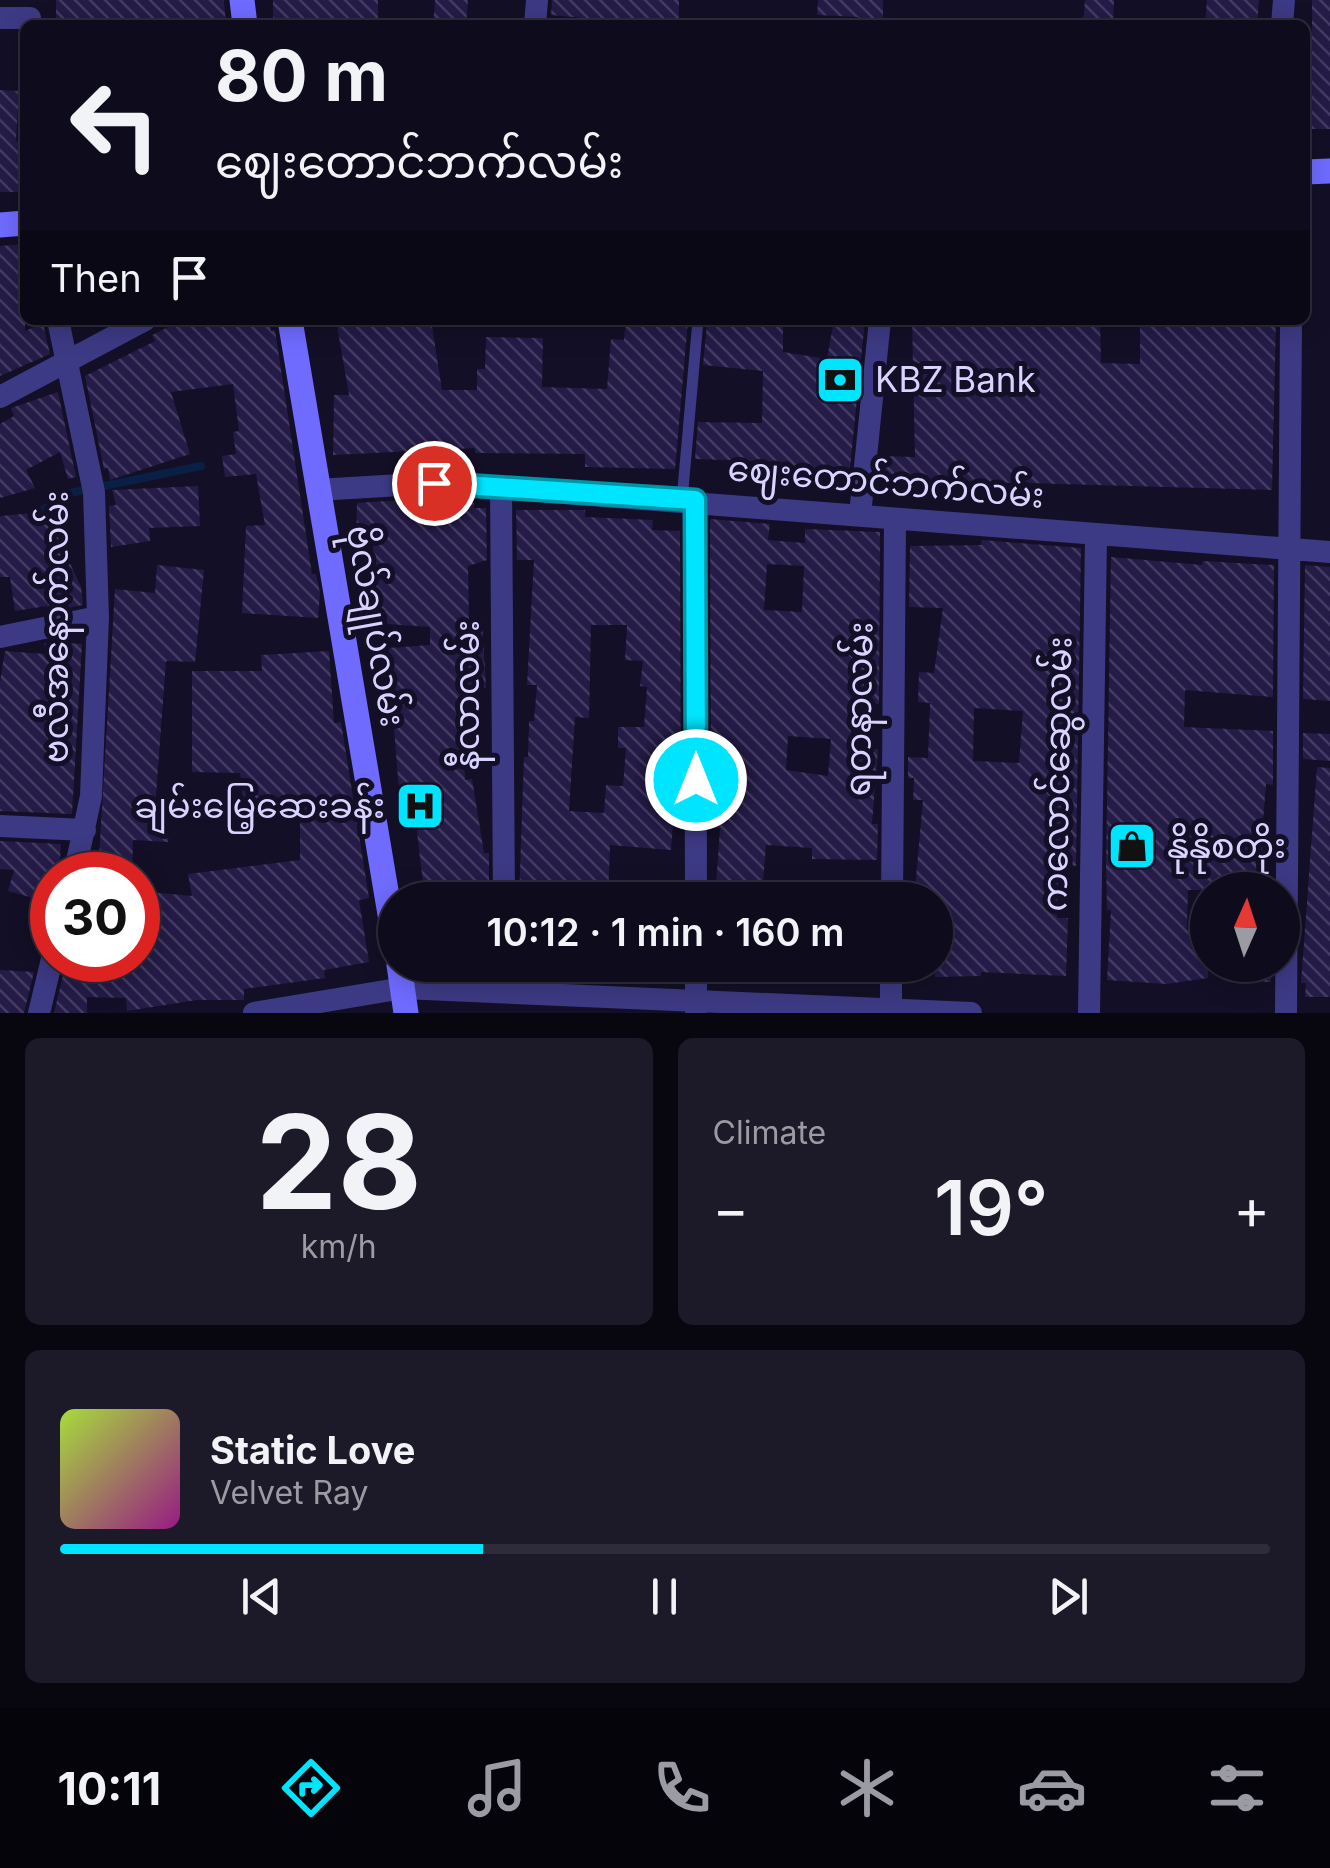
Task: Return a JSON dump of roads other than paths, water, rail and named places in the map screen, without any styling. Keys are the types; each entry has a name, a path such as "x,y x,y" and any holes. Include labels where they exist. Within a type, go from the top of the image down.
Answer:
{"street":[{"path":"0,18 29,14"},
{"name":"ဗလီအနောက်လမ်း","path":"59,325 94,492 98,616 85,830 80,852"},
{"path":"0,397 136,325"},
{"name":"ဗိုလ်ချုပ်လမ်း","path":"291,325 384,882"},
{"path":"860,515 879,325"},
{"path":"1286,1013 1292,325"},
{"name":"ဈေးတောင်ဘက်လမ်း","path":"317,490 434,483 1330,552"},
{"name":"နီလာလမ်း","path":"501,490 504,882"},
{"path":"688,500 696,882"},
{"name":"ရတနာလမ်း","path":"892,882 896,518"},
{"name":"ကလောင်ဆွေလမ်း","path":"1089,1013 1096,536"},
{"path":"0,637 98,616"},
{"path":"0,826 85,830"},
{"path":"39,1013 46,982"},
{"path":"504,982 504,989"},
{"path":"891,982 891,1011"},
{"path":"254,1013 402,989 504,989 696,1006 972,1013"}],"lane":[{"path":"688,500 698,325"}],"waterway":[{"path":"30,518 70,493 201,466"}],"place":[{"name":"KBZ Bank","path":"840,380"},
{"name":"ချမ်းမြေ့ဆေးခန်း","path":"420,806"},
{"name":"နိုနိုစတိုး","path":"1132,846"}]}
